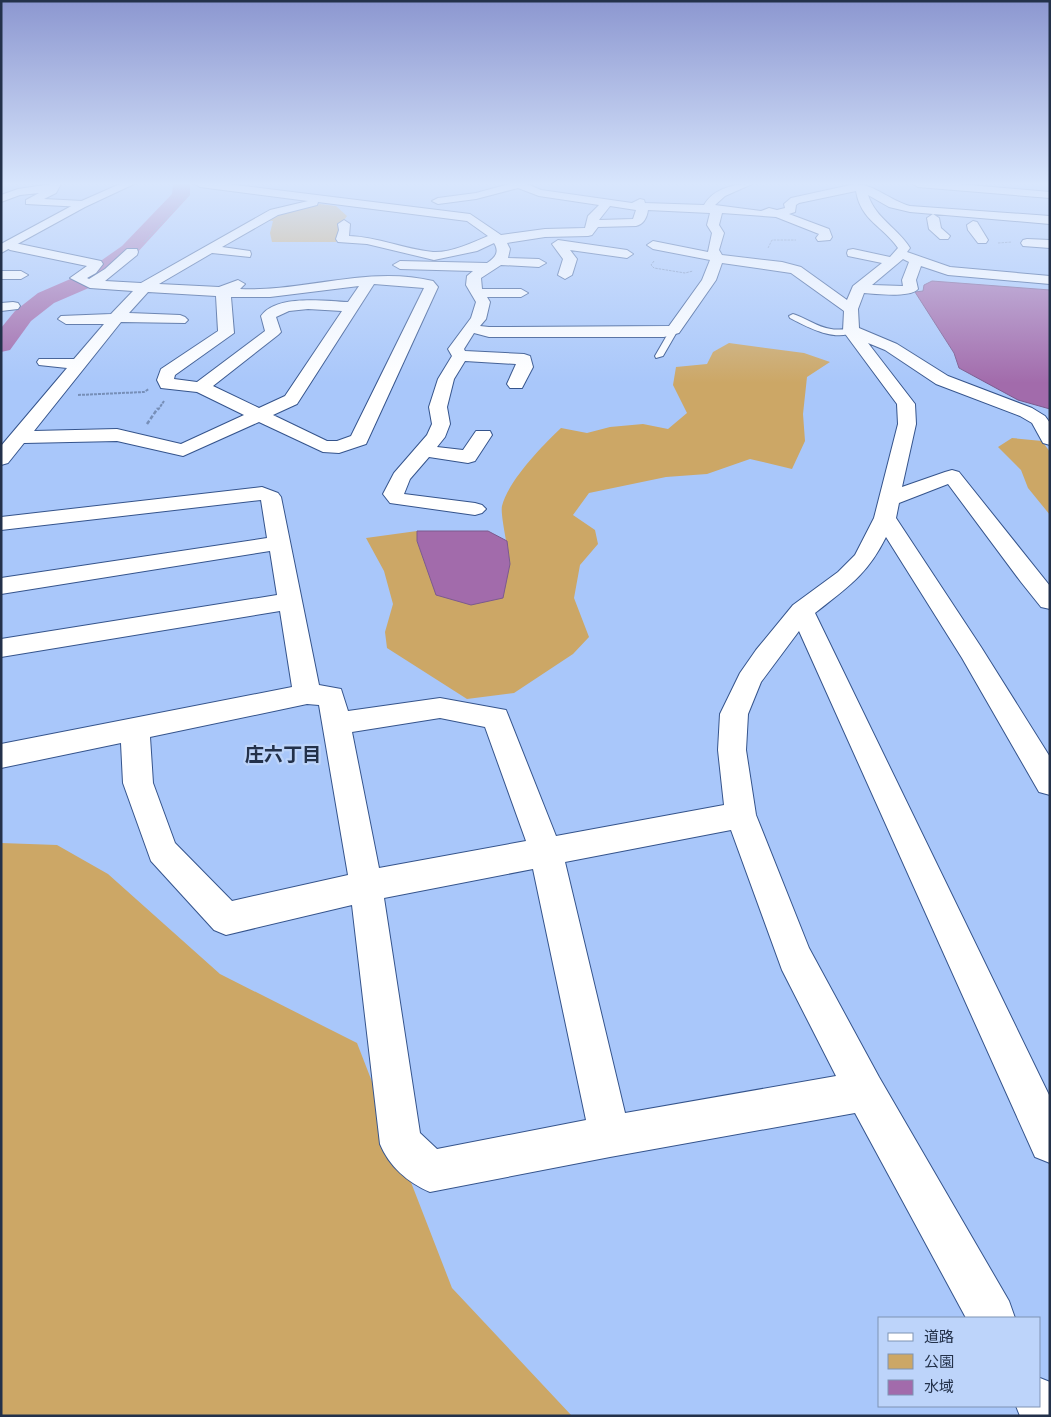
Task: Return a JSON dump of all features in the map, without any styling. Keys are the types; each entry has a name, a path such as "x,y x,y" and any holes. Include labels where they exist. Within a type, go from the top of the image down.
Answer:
{"street":[{"path":"17,250 96,264 91,270 77,278 84,282 270,293 370,280 428,284 431,287 359,440 339,447 322,446 201,387 170,383 166,373 226,333 222,291"},
{"path":"1,459 116,318 144,287 207,250"},
{"path":"217,250 245,254"},
{"path":"409,250 434,256 462,250"},
{"path":"460,356 456,348 478,319 483,302 473,285 474,276 492,264 504,253 504,250"},
{"path":"563,250 570,258 565,275"},
{"path":"600,250 627,254"},
{"path":"694,250 717,258 796,270 853,310 891,347 942,380 1026,412 1039,420 1050,439"},
{"path":"470,328 488,332 664,332 674,330 709,280 717,258 713,250"},
{"path":"853,310 904,259 904,250"},
{"path":"84,282 110,272 132,252"},
{"path":"854,253 904,259 948,271 1050,280"},
{"path":"383,265 539,263"},
{"path":"172,271 196,275"},
{"path":"1,275 21,275"},
{"path":"222,291 250,280"},
{"path":"1,431 22,434 117,434 183,450 291,400 370,280"},
{"path":"479,293 521,293"},
{"path":"201,387 274,332 268,316 276,310 295,306 352,307"},
{"path":"853,310 906,404 907,424 888,509 864,559 846,577 802,611 765,656 749,680 734,714 732,750 741,815 796,958 864,1090 991,1317"},
{"path":"66,319 180,320"},
{"path":"460,356 524,360 525,367 516,384"},
{"path":"460,356 446,379 438,408 441,424 436,436 401,477 393,494 397,499 475,509"},
{"path":"44,362 79,364"},
{"path":"424,451 468,457 483,435"},
{"path":"888,509 952,476 1029,577 1050,601"},
{"path":"1,524 262,493 271,497 307,694"},
{"path":"888,509 1050,783"},
{"path":"1,586 280,543"},
{"path":"1,648 291,602"},
{"path":"802,611 1050,1142"},
{"path":"1,756 307,694 331,696 366,886 401,1144 430,1171 864,1090"},
{"path":"335,724 440,708 496,718 546,852 610,1136"},
{"path":"135,730 138,783 162,851 226,919 366,886 741,815"}],"lane":[{"path":"793,316 816,328 841,333 853,310"},
{"path":"659,356 674,330"}],"path":[{"path":"764,264 769,250"},
{"path":"52,396 144,392 170,383"},
{"path":"136,439 170,383"}],"green space":[{"path":"729,343 804,353 830,362 807,377 803,414 805,441 792,469 750,459 707,474 666,477 589,493 573,515 595,530 598,544 580,565 574,598 589,637 573,654 514,693 467,699 387,648 385,632 393,604 384,571 366,538 417,531 417,541 437,595 510,564 502,517 502,506 511,486 519,475 554,435 561,428 587,433 610,427 643,424 668,429 687,413 673,385 676,367 707,364 713,352"},
{"path":"1012,438 1042,441 1050,452 1050,515 1028,488 1021,470 998,447"},
{"path":"1,843 57,845 108,874 220,974 357,1043 452,1288 572,1416 1,1416"}],"water":[{"path":"932,281 1050,290 1050,409 1018,400 959,368 954,353 915,292 923,291 924,285"},
{"path":"417,531 488,531 507,541 510,564 503,598 471,605 436,595 417,541"}],"waterway":[{"path":"1,345 23,316 46,298 90,279 129,250"}],"district":[{"name":"庄六丁目","path":"283,754"}]}
